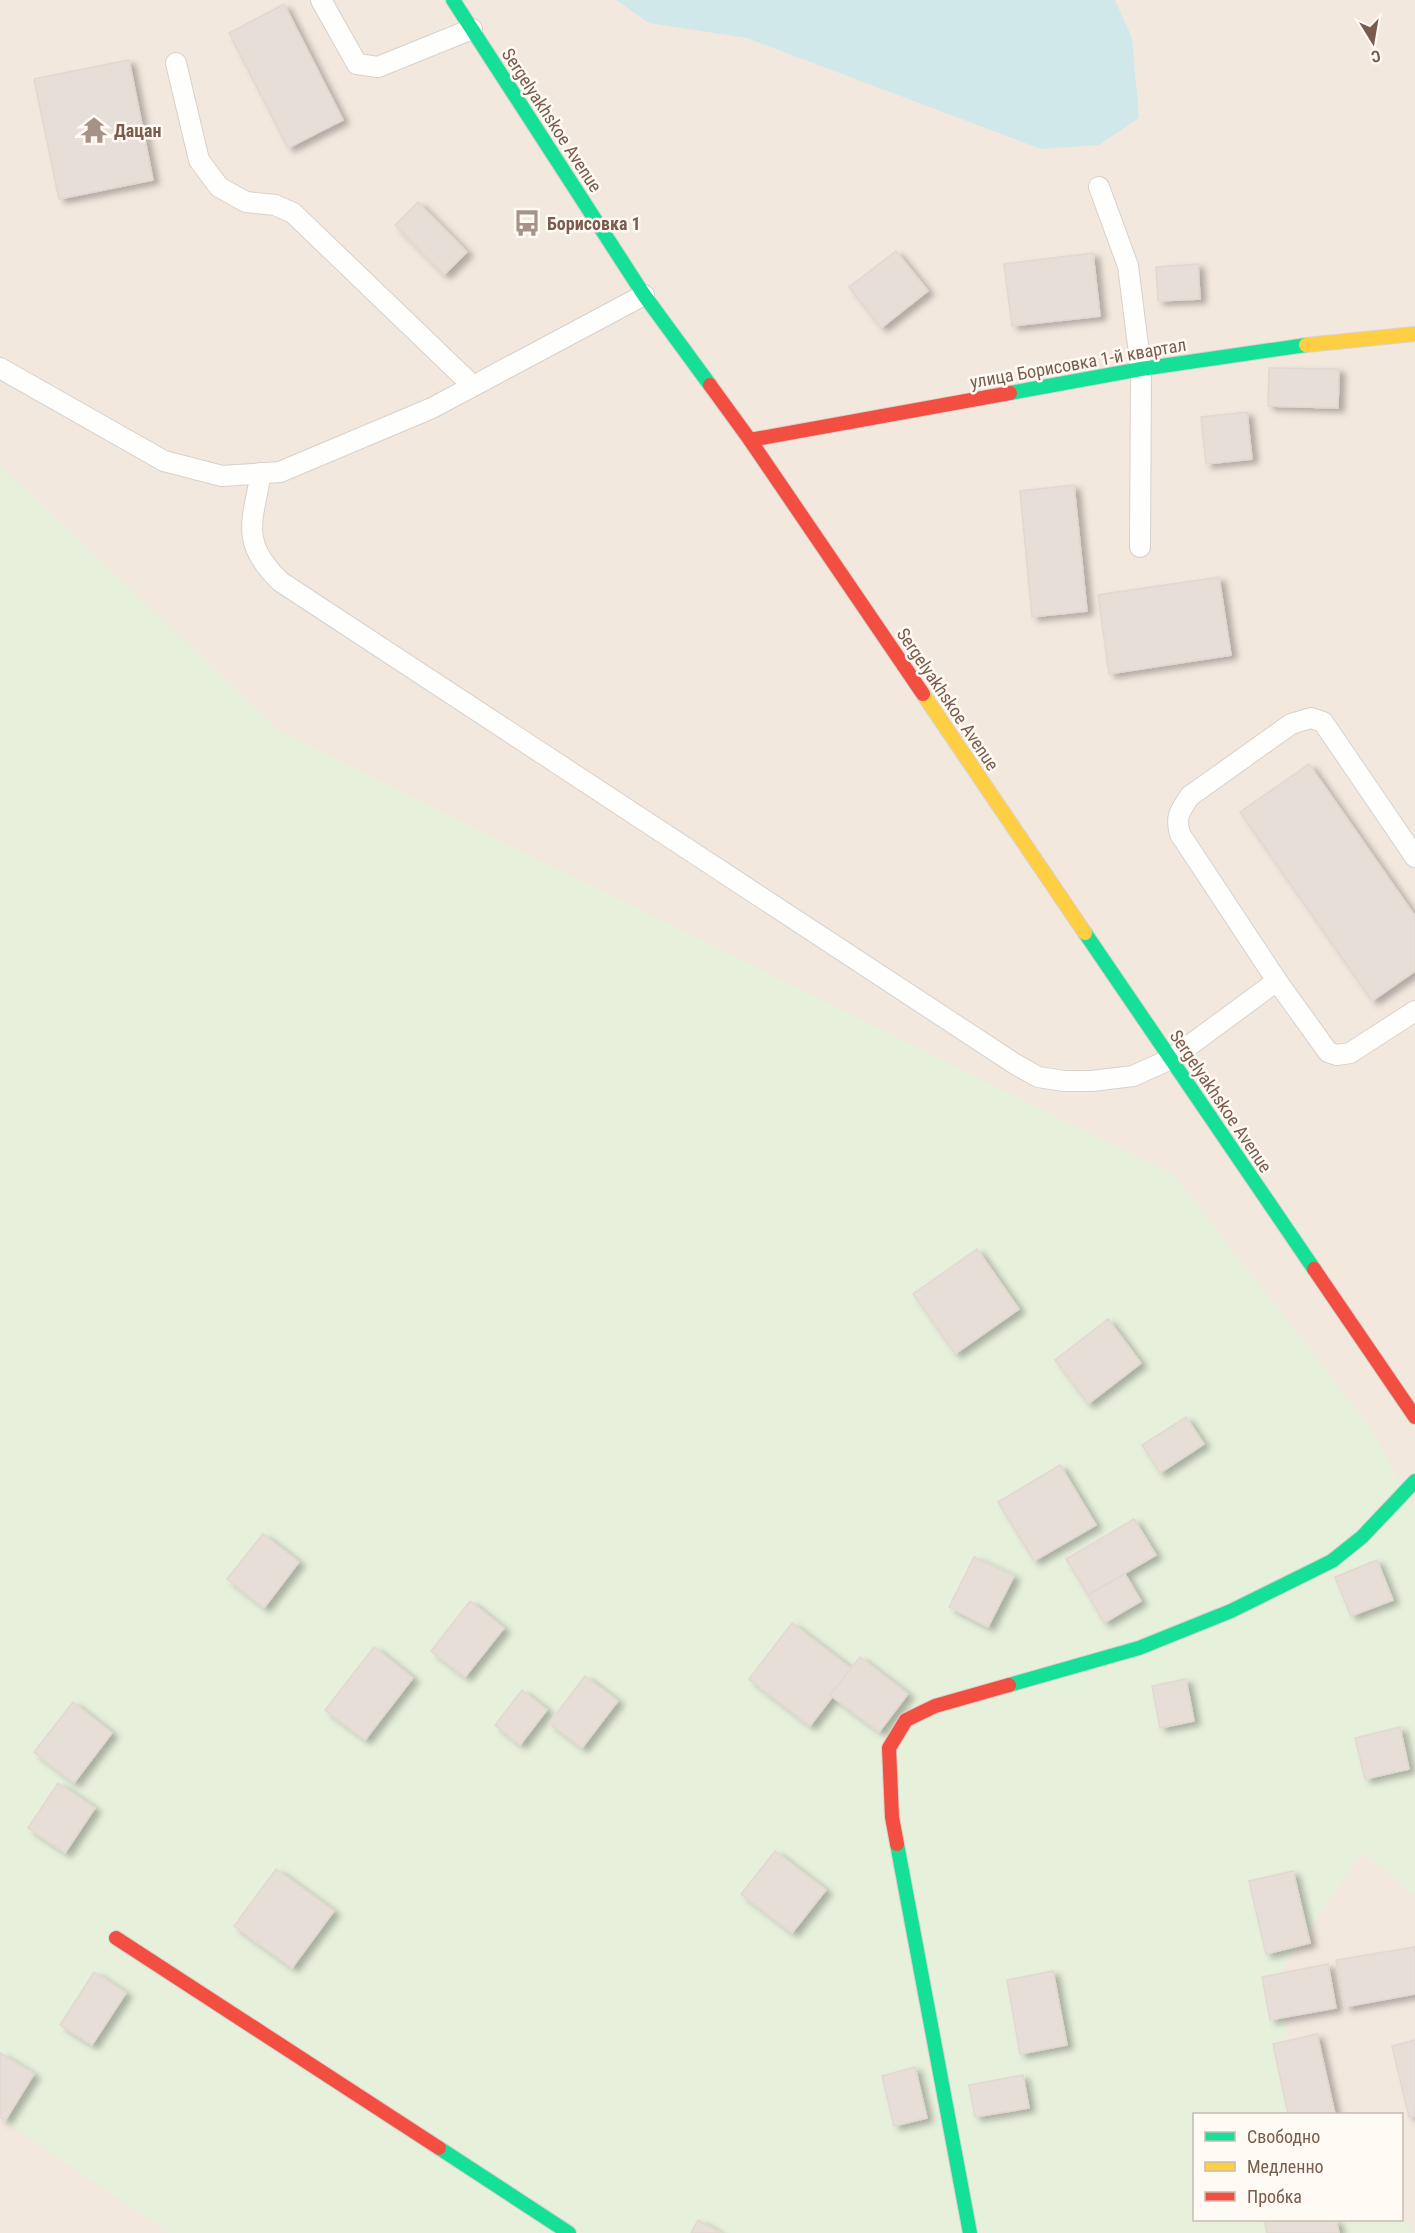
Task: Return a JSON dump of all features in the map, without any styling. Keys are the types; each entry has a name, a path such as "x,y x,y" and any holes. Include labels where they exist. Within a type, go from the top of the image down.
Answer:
{"street":[{"name":"Sergelyakhskoe Avenue","path":"453,0 644,295 750,440 1415,1417"},
{"name":"улица Борисовка 1-й квартал","path":"750,440 1142,369 1282,347 1415,334"},
{"path":"970,2233 892,1817 889,1748 906,1720 935,1706 1139,1648 1231,1611 1332,1561 1362,1537 1415,1481"},
{"path":"116,1938 569,2233"}],"lane":[{"path":"321,0 357,64 378,67 472,29"},
{"path":"176,63 199,160 219,186 246,202 275,205 293,213 473,386"},
{"path":"1099,187 1128,266 1142,369 1140,547"},
{"path":"0,368 164,461 222,476 280,472 432,408 644,295"},
{"path":"261,473 251,529 252,539 262,563 281,582 1005,1058 1038,1077 1064,1081 1133,1077 1171,1059 1277,981"},
{"path":"1415,856 1323,722 1311,718 1291,724 1190,796 1177,821 1180,834 1277,981 1328,1053 1350,1053 1415,1011"}],"shaded area":[{"path":"0,0 1415,0 1415,2233 0,2233"}],"green space":[{"path":"0,465 278,730 1174,1175 1371,1428 1415,1510 1415,1895 1362,1852 1279,1975 1298,2113 1193,2113 1193,2221 1403,2220 1415,2233 169,2233 0,2118"}],"water":[{"path":"616,0 1115,0 1132,38 1139,118 1099,145 1041,149 747,38 649,23"}],"building":[{"path":"284,4 343,120 288,148 229,33"},
{"name":"Дацан","path":"129,60 153,180 59,199 34,79"},
{"path":"418,202 467,252 444,275 395,225"},
{"path":"896,251 928,291 881,328 849,287"},
{"path":"1093,253 1100,316 1012,326 1004,264"},
{"path":"1198,264 1200,299 1158,301 1156,267"},
{"path":"1269,368 1339,369 1338,408 1268,406"},
{"path":"1247,412 1252,459 1206,464 1201,417"},
{"path":"1074,485 1087,611 1032,617 1020,491"},
{"path":"1219,577 1231,655 1109,674 1098,595"},
{"path":"1309,764 1415,916 1415,971 1372,1001 1240,812"},
{"path":"977,1249 1019,1309 955,1354 913,1294"},
{"path":"1108,1319 1141,1363 1088,1404 1055,1360"},
{"path":"1186,1417 1204,1444 1160,1473 1142,1445"},
{"path":"1060,1465 1096,1525 1034,1561 998,1502"},
{"path":"1134,1519 1156,1555 1088,1595 1066,1559"},
{"path":"263,1534 299,1562 264,1608 227,1579"},
{"path":"974,1557 1014,1576 988,1627 949,1607"},
{"path":"1377,1560 1393,1600 1351,1616 1335,1577"},
{"path":"1125,1574 1141,1601 1104,1623 1088,1595"},
{"path":"470,1601 504,1628 465,1677 431,1651"},
{"path":"792,1623 853,1670 810,1726 749,1679"},
{"path":"374,1647 413,1678 365,1740 325,1710"},
{"path":"860,1657 908,1694 879,1732 830,1695"},
{"path":"585,1676 618,1701 582,1748 549,1723"},
{"path":"1186,1679 1194,1721 1160,1728 1152,1686"},
{"path":"522,1690 547,1710 520,1745 495,1725"},
{"path":"73,1702 112,1733 74,1783 34,1752"},
{"path":"1400,1727 1409,1769 1365,1779 1355,1738"},
{"path":"58,1783 95,1808 65,1853 28,1828"},
{"path":"775,1851 826,1890 792,1933 741,1894"},
{"path":"276,1869 334,1911 292,1968 234,1926"},
{"path":"1293,1871 1310,1943 1266,1954 1249,1881"},
{"path":"1415,1947 1415,1994 1345,2007 1336,1960"},
{"path":"1328,1964 1336,2008 1270,2020 1262,1977"},
{"path":"1053,1971 1067,2045 1020,2054 1007,1980"},
{"path":"94,1972 126,1993 92,2045 60,2025"},
{"path":"1317,2034 1335,2113 1288,2113 1273,2044"},
{"path":"1415,2040 1415,2116 1409,2117 1392,2046"},
{"path":"0,2053 34,2074 5,2121 0,2117"},
{"path":"915,2067 927,2118 894,2126 882,2076"},
{"path":"1023,2075 1029,2108 975,2117 969,2085"},
{"path":"698,2220 720,2233 691,2233"},
{"path":"1264,2221 1336,2221 1339,2233 1267,2233"}],"traffic: fast":[{"path":"453,0 644,295 710,385"},
{"path":"1010,393 1141,369 1306,345"},
{"path":"1085,933 1314,1269"},
{"path":"1009,1685 1139,1648 1231,1611 1332,1561 1362,1537 1415,1481"},
{"path":"897,1844 970,2233"},
{"path":"439,2148 569,2233"}],"traffic: slow":[{"path":"1306,345 1415,334"},
{"path":"923,694 1085,933"}],"traffic: jam":[{"path":"710,385 923,694"},
{"path":"750,440 1010,393"},
{"path":"1314,1269 1415,1417"},
{"path":"897,1844 892,1817 889,1748 906,1720 935,1706 1009,1685"},
{"path":"116,1938 439,2148"}],"place":[{"name":"Дацан","path":"94,130"},
{"name":"Борисовка 1","path":"527,223"}]}
